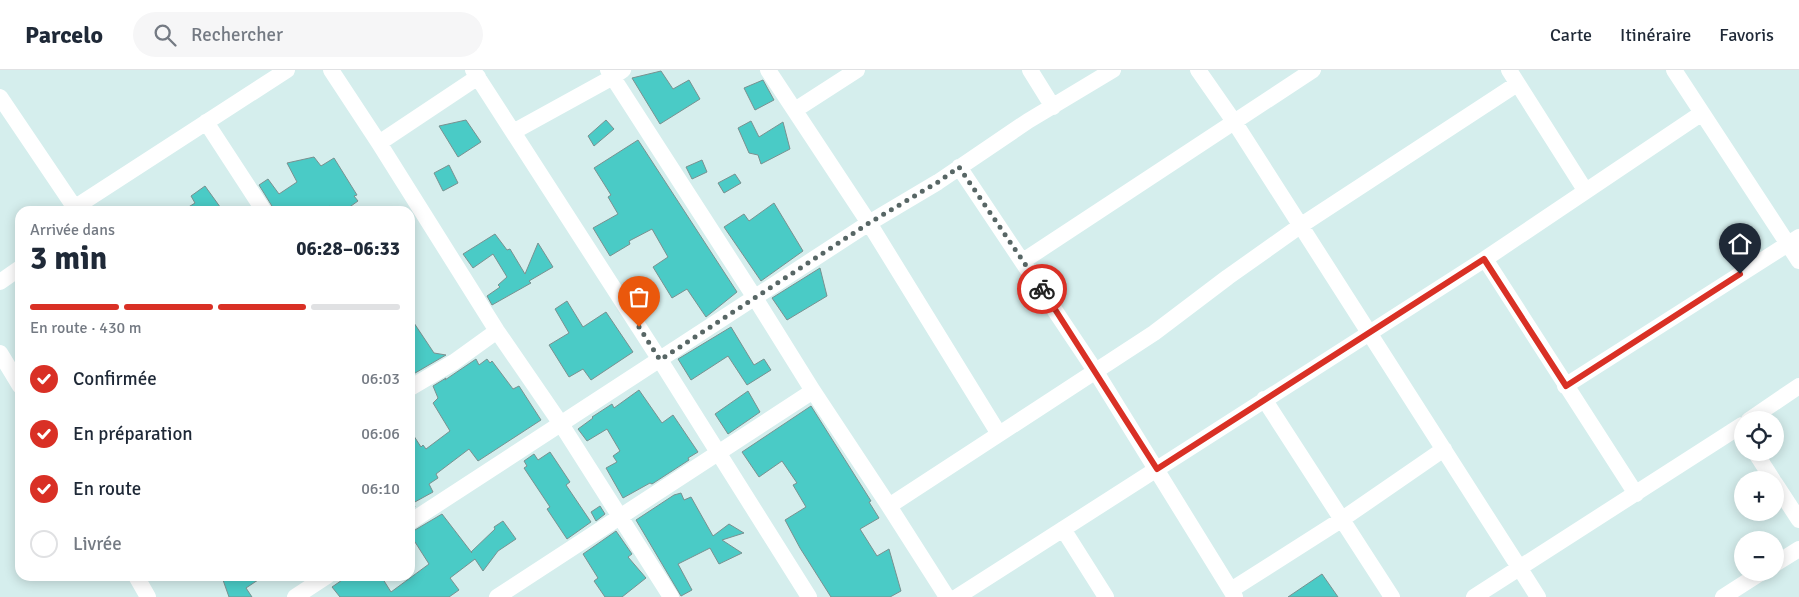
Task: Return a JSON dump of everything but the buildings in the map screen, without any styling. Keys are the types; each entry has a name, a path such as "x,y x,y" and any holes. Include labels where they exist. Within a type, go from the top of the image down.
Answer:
{"street":[{"path":"82,206 287,70"},
{"path":"331,70 497,331 561,424 671,597"},
{"path":"768,70 869,223 998,434"},
{"path":"795,110 857,70"},
{"path":"1030,70 1053,107"},
{"path":"415,519 869,223 938,182 1006,135 1113,70"},
{"path":"1198,70 1235,122 1538,597"},
{"path":"1023,261 1312,70"},
{"path":"1674,70 1793,240 1799,262"},
{"path":"514,132 614,72 813,392 890,506 947,597"},
{"path":"379,143 475,74 660,360 809,597"},
{"path":"890,506 1154,333 1228,277 1513,77 1585,190"},
{"path":"0,97 73,206"},
{"path":"957,597 1484,259 1702,112"},
{"path":"206,122 261,206"},
{"path":"959,167 1096,372 1233,594 1444,449"},
{"path":"1566,386 1793,240"},
{"path":"1484,259 1636,494"},
{"path":"0,282 15,272"},
{"path":"415,385 454,362 497,331"},
{"path":"0,353 15,378"},
{"path":"1764,411 1799,386"},
{"path":"497,597 813,392"},
{"path":"1264,400 1392,597"},
{"path":"1474,597 1734,432"},
{"path":"1784,497 1799,520"},
{"path":"1063,529 1106,597"},
{"path":"1784,558 1799,549"},
{"path":"139,581 148,597"},
{"path":"1724,597 1748,581"},
{"path":"295,597 319,583"}],"way so far":[{"path":"639,327 660,360 869,223 938,182 959,167 1042,289"}],"route":[{"path":"1042,289 1157,469 1484,259 1566,386 1740,274"}]}
